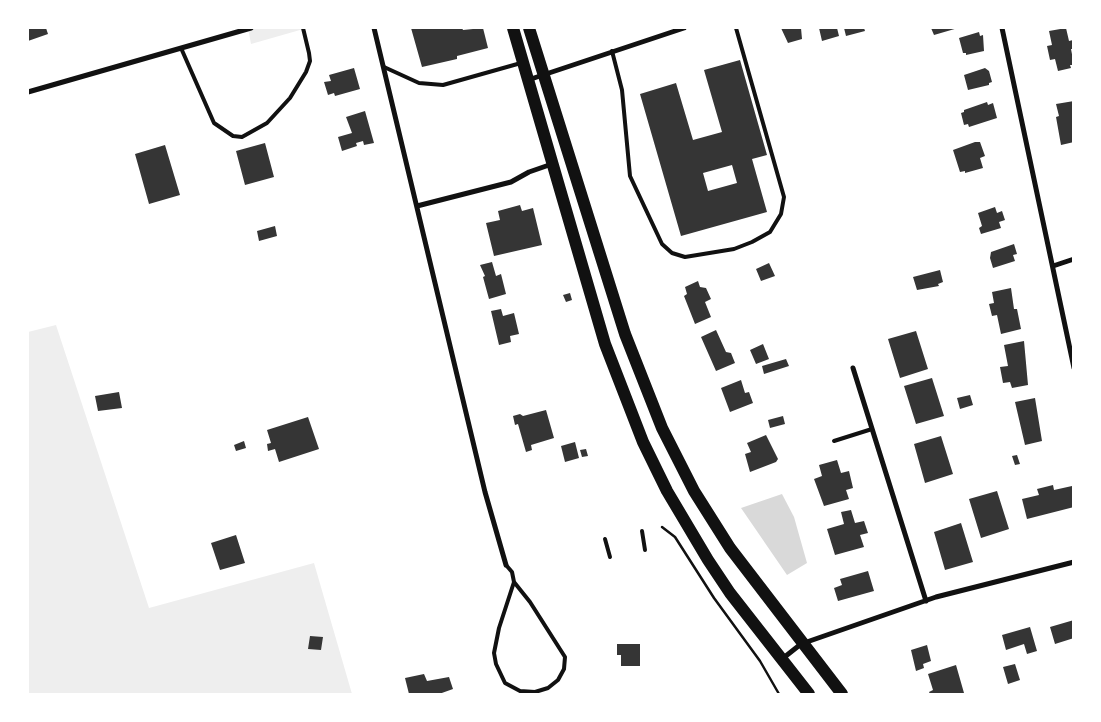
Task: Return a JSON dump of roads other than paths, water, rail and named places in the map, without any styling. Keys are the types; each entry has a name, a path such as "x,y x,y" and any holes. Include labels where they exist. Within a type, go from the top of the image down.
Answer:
{"highway":[{"path":"513,28 605,344 643,442 667,491 708,560 730,593 808,694"},
{"path":"529,28 625,334 652,405 679,462 710,518 752,580 842,694"}],"street":[{"path":"28,92 251,28"},
{"path":"374,28 485,492 506,564"},
{"path":"528,80 684,28"},
{"path":"1002,28 1074,368"},
{"path":"417,206 511,182 529,172 552,164"},
{"path":"1053,266 1074,260"},
{"path":"853,368 926,600"},
{"path":"782,659 802,644 926,600 1074,562"}],"lane":[{"path":"181,48 214,123 228,133 242,137 267,123 290,98 306,72 310,53 303,28"},
{"path":"612,51 622,90 630,176 662,244 672,252 685,257 734,249 770,232 781,214 784,197 736,28"},
{"path":"384,67 419,83 443,85 523,62"},
{"path":"834,441 872,429"},
{"path":"642,531 645,550"},
{"path":"604,539 610,557"},
{"path":"506,564 512,572 514,582 530,602 565,657 564,670 558,680 548,688 535,692 520,691 505,683 496,664 494,653 499,628 514,582"}]}
